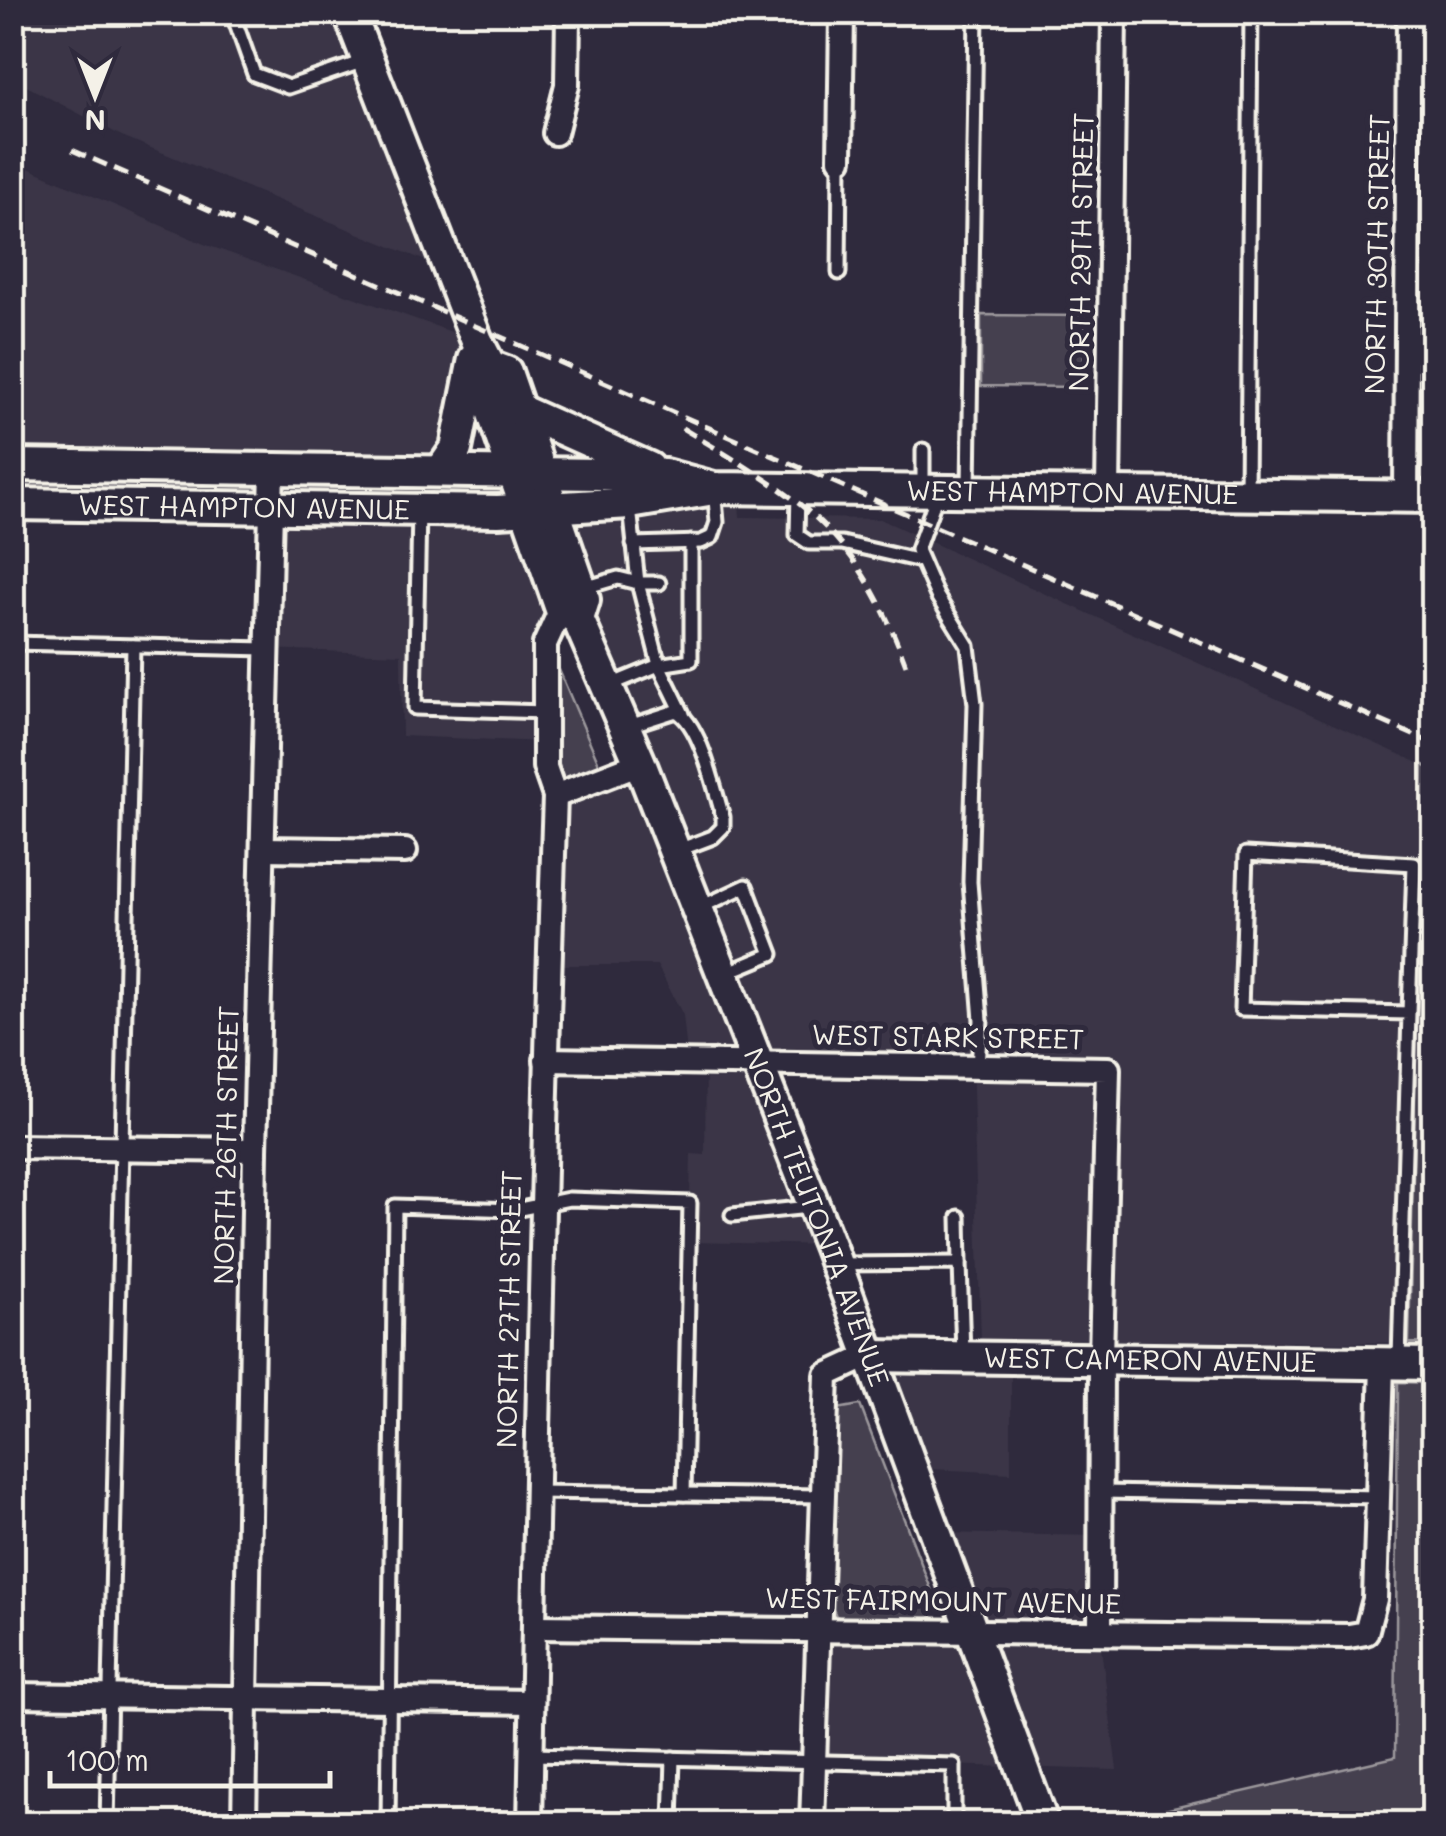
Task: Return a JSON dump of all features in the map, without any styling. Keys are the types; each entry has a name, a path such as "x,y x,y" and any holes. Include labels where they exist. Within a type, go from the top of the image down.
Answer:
{"main road":[{"name":"NORTH TEUTONIA AVENUE","path":"349,12 484,354 482,382 526,472 573,606 640,763 814,1206 1042,1824"},
{"name":"NORTH TEUTONIA AVENUE","path":"484,354 506,372 518,410 526,472"},
{"path":"441,471 456,449 484,354"},
{"path":"518,410 665,476"},
{"name":"WEST HAMPTON AVENUE","path":"12,464 665,476 714,488 798,490 1420,497"},
{"name":"WEST HAMPTON AVENUE","path":"12,504 539,509 672,498 714,488"},
{"name":"WEST CAMERON AVENUE","path":"868,1356 1434,1364"}],"street":[{"path":"555,134 567,85 568,12"},
{"path":"840,160 842,12"},
{"name":"NORTH 29TH STREET","path":"1108,492 1114,12"},
{"name":"NORTH 30TH STREET","path":"1409,12 1420,497"},
{"name":"NORTH 26TH STREET","path":"244,1824 272,468"},
{"name":"NORTH 27TH STREET","path":"530,1824 554,796 544,767 546,644 573,606"},
{"path":"554,796 640,763"},
{"path":"263,849 405,851"},
{"name":"WEST STARK STREET","path":"546,1060 1108,1069 1101,1358"},
{"path":"12,1147 256,1150"},
{"path":"812,1824 827,1376 868,1356"},
{"path":"1100,1633 1101,1358"},
{"path":"1378,1497 1390,1364"},
{"name":"WEST FAIRMOUNT AVENUE","path":"536,1626 1349,1636 1366,1633 1373,1618 1378,1497"},
{"path":"12,1695 532,1702"}],"lane":[{"path":"232,12 254,74 288,87 367,60"},
{"path":"976,12 943,491 917,550 937,596 968,646 975,704 970,882 981,1020 978,1067"},
{"path":"1248,494 1250,12"},
{"path":"839,273 840,160"},
{"path":"922,450 943,491"},
{"path":"633,544 702,542 712,537 717,522 714,488"},
{"path":"798,490 798,535 809,543 842,542 922,561"},
{"path":"630,503 638,583 655,632 659,665 690,721 723,817 722,826 713,837 675,852"},
{"path":"420,510 415,708 545,712"},
{"path":"606,686 659,665 692,660 686,633 686,582 692,542"},
{"path":"573,606 618,578 659,583"},
{"path":"644,608 660,609"},
{"path":"12,643 268,649"},
{"path":"107,1824 132,646"},
{"path":"624,727 659,715 683,714"},
{"path":"1390,1364 1409,1013 1414,864 1246,854 1241,1009 1409,1013"},
{"path":"697,908 746,886 772,954 722,974"},
{"path":"388,1824 395,1206 515,1210 569,1200 690,1202 684,1494"},
{"path":"732,1215 814,1206"},
{"path":"960,1217 962,1356"},
{"path":"836,1264 960,1263"},
{"path":"535,1492 822,1496"},
{"path":"1102,1492 1378,1497"},
{"path":"531,1756 954,1765 954,1824"},
{"path":"672,1758 672,1824"}],"shaded area":[{"path":"12,13 332,13 426,261 122,136 13,79"},
{"path":"12,161 204,244 477,341 441,471 200,452 13,450"},
{"path":"981,315 1084,316 1084,387 981,386"},
{"path":"738,489 740,517 880,519 1423,765 1409,1343 981,1339 972,1059 758,1064 829,1245 689,1242 691,1154 705,1155 706,1064 688,1063 683,1015 657,965 549,965 555,796 640,762 573,611 548,635 545,742 402,736 401,654 268,649 271,508"},
{"path":"557,665 600,766 567,779 555,773"},
{"path":"1423,765 1434,770 1433,1344 1409,1343"},
{"path":"900,1354 1011,1357 1011,1473 911,1468 881,1392"},
{"path":"1398,1382 1433,1383 1433,1823 1108,1823 1395,1757"},
{"path":"860,1405 936,1602 932,1616 922,1622 843,1619 833,1609 837,1409"},
{"path":"937,1533 1101,1536 1099,1633 1117,1770 812,1761 816,1630 972,1629"}],"railway":[{"path":"72,150 1434,744"},
{"path":"682,428 760,476 820,522 866,580 906,665"}]}
